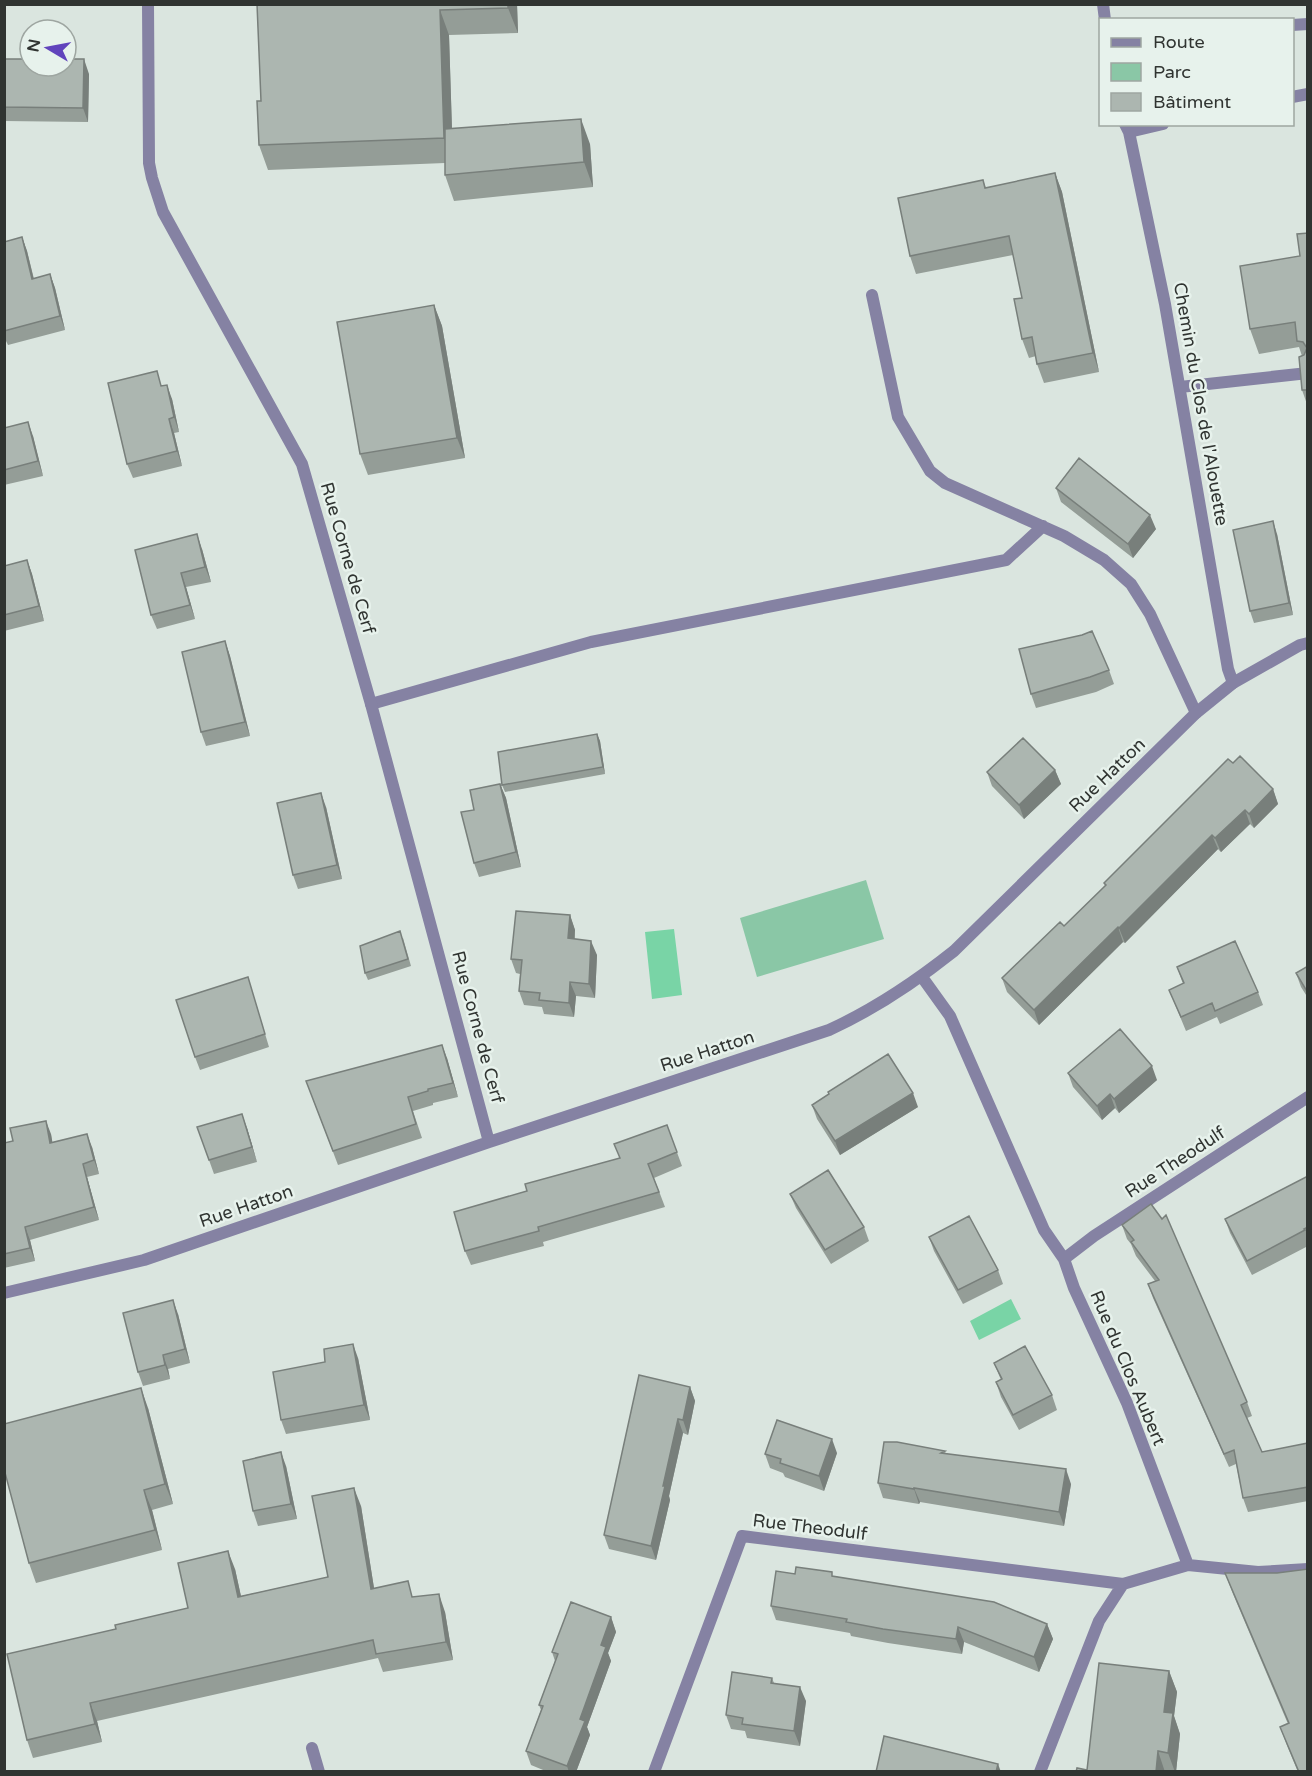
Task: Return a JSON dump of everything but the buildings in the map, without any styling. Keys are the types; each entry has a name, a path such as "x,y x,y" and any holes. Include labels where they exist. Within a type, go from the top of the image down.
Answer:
{"street":[{"name":"Rue Corne de Cerf","path":"148,4 148,117 152,178 163,212 302,464 371,704 489,1142"},
{"name":"Chemin du Clos de l'Alouette","path":"1145,126 1127,128 1165,304 1228,669 1233,683"},
{"path":"872,295 898,417 930,471 945,483 1064,536 1104,560 1131,584 1150,614 1196,713"},
{"path":"1180,387 1308,373"},
{"path":"371,704 591,642 1005,560 1043,526"},
{"name":"Rue Hatton","path":"4,1293 144,1260 489,1142 830,1030 862,1015 922,977 954,951 1196,713 1233,683 1300,645 1308,643"},
{"name":"Rue du Clos Aubert","path":"922,977 950,1016 1044,1230 1064,1259 1074,1288 1127,1403 1188,1565"},
{"name":"Rue Theodulf","path":"1064,1259 1094,1236 1308,1097"},
{"name":"Rue Theodulf","path":"654,1772 742,1536 1123,1584"},
{"path":"1040,1772 1099,1621 1123,1584 1188,1565 1258,1572 1308,1569"},
{"path":"312,1748 319,1772"}],"green space":[{"path":"866,880 884,939 757,977 740,918"}],"shaded area":[{"path":"674,929 682,995 652,999 645,932"},
{"path":"1011,1299 1021,1319 979,1340 970,1321"}]}
